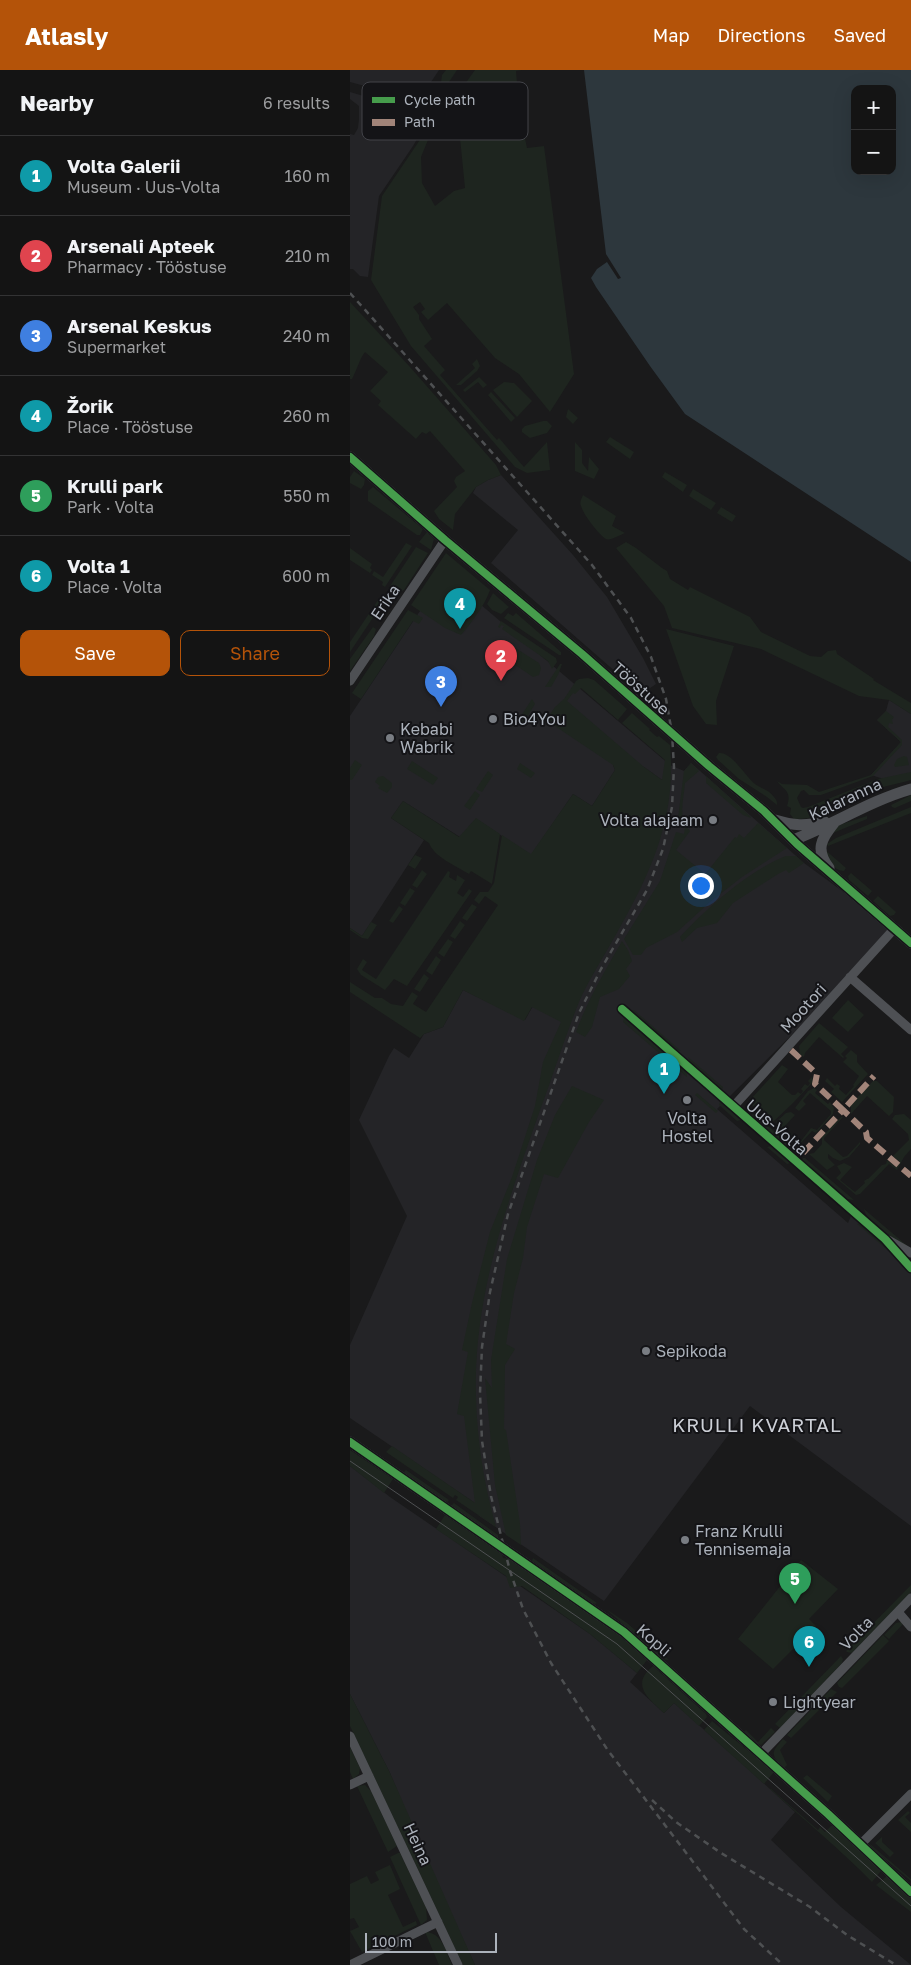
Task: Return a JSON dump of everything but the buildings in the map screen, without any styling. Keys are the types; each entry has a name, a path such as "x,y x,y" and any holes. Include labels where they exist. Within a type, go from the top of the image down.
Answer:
{"street":[{"name":"Tööstuse","path":"350,458 582,654 709,766 773,819 837,880 911,943"},
{"name":"Erika","path":"350,681 445,540"},
{"name":"Kalaranna","path":"793,840 911,788"},
{"path":"773,819 791,825 809,825 837,820"},
{"path":"837,820 821,839 821,849 825,864 837,880"},
{"name":"Mootori","path":"733,1106 894,929"},
{"path":"850,977 911,1030"},
{"name":"Uus-Volta","path":"622,1010 886,1239 911,1268"},
{"name":"Uus-Volta","path":"886,1239 911,1253"},
{"name":"Kopli","path":"350,1442 612,1623 761,1754 911,1892"},
{"name":"Volta","path":"761,1754 911,1598"},
{"path":"898,1612 911,1627"},
{"name":"Heina","path":"350,1736 458,1965"},
{"path":"350,1785 368,1776"},
{"path":"861,1844 911,1794"},
{"path":"350,1965 438,1922"}],"shaded area":[{"path":"350,70 439,70 431,82 362,82 362,85 350,82"},
{"path":"446,70 457,70 449,82 441,82 442,75"},
{"path":"475,70 522,70 516,71 517,82 466,82"},
{"path":"584,70 911,70 911,562 685,414 650,366 591,278 597,269 607,262 618,279 621,278 606,254"},
{"path":"350,92 362,96 362,140 416,140 379,196 368,277 360,276 353,269 350,269 350,134 354,135 358,128 359,106 350,99"},
{"path":"420,140 428,140 421,157 422,183 435,206 454,191 465,188 460,140 525,140 527,148 544,146 574,374 550,412 519,374 495,358 447,303 428,320 421,312 425,309 420,302 413,307 432,339 424,346 445,370 440,375 497,440 499,438 524,467 547,442 550,470 527,473 515,467 411,346 371,280 382,196"},
{"path":"350,302 496,465 501,475 476,487 455,514 453,530 439,519 434,511 457,487 454,481 456,477 465,471 430,431 426,434 422,432 416,439 378,405 381,401 370,391 388,372 365,352 352,379 350,379"},
{"path":"477,359 480,366 477,371 461,385 456,385 475,368 472,364"},
{"path":"479,377 487,385 483,388 478,382 465,392 463,390"},
{"path":"504,382 514,383 532,401 517,417 493,390"},
{"path":"491,392 515,418 511,422 488,395"},
{"path":"568,409 578,418 573,424 566,417"},
{"path":"547,421 552,426 547,433 530,438 522,432 525,426"},
{"path":"610,437 634,452 630,459 606,442"},
{"path":"575,442 582,450 582,463 588,471 589,457 599,469 594,479 575,471"},
{"path":"354,471 365,479 361,489 350,483 350,477"},
{"path":"665,472 687,485 683,492 662,477"},
{"path":"501,475 573,555 607,597 656,684 641,694 491,563 518,530 473,493 476,487"},
{"path":"373,487 423,529 420,535 417,535 368,501 368,491"},
{"path":"693,489 716,503 711,510 689,496"},
{"path":"583,495 616,516 612,526 625,533 610,539 603,537 582,510 580,503"},
{"path":"721,507 736,516 732,522 717,513"},
{"path":"427,532 434,539 431,550 419,542"},
{"path":"626,542 667,571 670,579 688,590 690,587 750,617 761,632 810,656 821,657 828,651 836,650 837,654 873,680 911,703 911,714 889,700 859,696 761,649 672,628 664,606 616,548"},
{"path":"406,543 412,546 385,587 382,585 383,582 372,575 374,571 383,577"},
{"path":"416,547 428,553 404,590 398,593 388,589"},
{"path":"350,548 372,564 370,573 350,560"},
{"path":"446,553 490,590 482,607 461,635 445,628 411,605"},
{"path":"493,593 509,607 501,614 492,610 487,604"},
{"path":"378,600 382,604 350,652 350,642"},
{"path":"480,604 670,765 684,771 691,763 804,863 894,929 850,977 717,1109 848,1223 853,1211 911,1261 911,1526 750,1406 604,1601 478,1515 475,1503 350,1418 350,1345 407,1216 359,1120 389,1056 394,1048 409,1058 424,1034 443,1027 463,990 525,1020 662,780 644,767 613,765 615,770 592,806 573,794 531,855 476,819 460,837 403,801 391,818 424,840 362,936 350,928 350,716 422,608"},
{"path":"408,610 423,618 419,624 413,621 361,699 352,693"},
{"path":"508,613 513,616 516,613 561,652 561,655 504,618"},
{"path":"501,621 556,658 557,662 552,669 548,661 502,629 504,626 498,627"},
{"path":"373,627 376,629 374,636 350,671 350,659"},
{"path":"666,629 734,646 716,701 717,725 706,724 693,706"},
{"path":"509,644 539,663 541,668 539,675 533,677 502,656"},
{"path":"560,664 562,664 558,675 551,687 545,687"},
{"path":"588,678 594,680 627,709 618,720 581,688 575,694 573,693 567,701 644,767 662,780 665,760 622,723 632,713 657,737 659,736 670,745 671,772 669,798 665,823 649,869 627,915 579,1002 515,1182 494,1252 480,1323 476,1396 482,1462 496,1527 456,1500 458,1497 455,1495 453,1498 386,1452 392,1446 475,1503 464,1416 457,1414 468,1352 462,1350 490,1232 512,1177 535,1106 543,1062 561,1022 532,1007 524,1021 463,990 443,1027 424,1034 420,1038 350,992 350,982 375,998 382,998 391,1004 403,1006 412,992 418,996 413,1004 426,1012 498,905 485,896 479,904 474,900 480,892 488,892 494,883 502,835 531,854 573,794 592,806 615,770 613,765 546,720 576,681"},
{"path":"532,699 535,704 522,725 517,722"},
{"path":"889,700 911,714 911,773 884,779 871,775 901,742 877,720 886,711"},
{"path":"886,711 894,717 892,720 893,724 889,723 888,727 902,740 902,745 873,776 821,795 809,795 804,790 801,791 797,798 803,808 878,779 911,772 911,780 875,790 824,814 804,819 794,819 790,814 791,808 787,806 788,794 777,781 782,784 807,785 819,792 871,775 901,742 877,720"},
{"path":"719,753 729,756 755,784 772,795 777,805 739,779 718,760 716,757"},
{"path":"904,756 907,757 909,765 895,767 897,759"},
{"path":"355,760 362,765 352,780 350,780 350,768"},
{"path":"412,761 438,778 433,785 407,769"},
{"path":"520,763 535,773 531,778 517,769"},
{"path":"691,763 699,771 685,783 682,815 690,831 676,850 706,873 735,837 737,838 739,834 744,838 758,823 787,848 742,877 710,902 677,932 646,948 641,955 633,955 624,939 660,881 676,832 684,834 685,828 677,826 684,771"},
{"path":"488,771 493,775 482,792 476,789"},
{"path":"383,776 392,783 392,787 387,793 378,788 380,786 375,782 378,777"},
{"path":"706,776 751,818 743,815 706,783"},
{"path":"475,791 480,795 470,810 464,806"},
{"path":"911,795 911,801 895,808 892,807 891,805"},
{"path":"403,801 459,837 476,818 500,834 492,884 471,871 469,874 446,861 436,853 429,843 391,818"},
{"path":"911,807 911,813 828,846 827,844 836,838"},
{"path":"867,816 867,819 828,835 839,825"},
{"path":"823,848 846,868 844,871 833,866"},
{"path":"415,855 422,858 415,869 408,865"},
{"path":"786,856 796,856 804,863 789,873 786,870 778,874 733,903 717,923 697,928 682,942 680,937 729,891 757,871"},
{"path":"422,870 427,874 417,888 412,885"},
{"path":"448,871 450,872 449,877 456,881 457,875 465,880 457,893 463,897 469,889 472,891 407,986 394,979 385,990 361,975 357,969 363,959 367,962 362,970 376,979"},
{"path":"851,873 872,891 868,896 849,880 848,876"},
{"path":"410,888 415,891 405,906 400,903"},
{"path":"878,896 896,912 894,915 890,916 873,901"},
{"path":"472,904 477,907 467,921 462,918"},
{"path":"399,906 403,909 393,923 389,921"},
{"path":"460,921 465,925 455,939 450,936"},
{"path":"371,922 377,925 368,939 362,938 350,930 350,928 362,936"},
{"path":"448,939 453,942 444,957 438,953"},
{"path":"622,941 632,961 626,969 630,976 619,989 600,997 592,1027 585,1037 576,1032 591,997"},
{"path":"436,956 441,960 432,975 426,971"},
{"path":"424,974 429,978 420,992 414,989"},
{"path":"848,1000 864,1015 848,1032 832,1018"},
{"path":"634,1010 681,1051 675,1051 629,1012"},
{"path":"624,1018 687,1073 687,1077 623,1022"},
{"path":"819,1023 848,1047 841,1054 843,1058 819,1037 805,1053 804,1057 800,1054 799,1046"},
{"path":"851,1050 857,1055 857,1062 868,1074 842,1102 831,1092 834,1089 825,1081 827,1078 835,1086 837,1084 840,1086 839,1089 846,1095 854,1086 859,1076 843,1062 847,1058 845,1056"},
{"path":"688,1057 723,1087 722,1092 691,1065"},
{"path":"782,1065 788,1069 778,1082 792,1095 798,1092 801,1094 803,1091 801,1089 805,1084 808,1086 810,1083 808,1081 812,1077 813,1082 792,1104 774,1121 771,1121 752,1105 751,1099"},
{"path":"873,1081 877,1081 894,1097 893,1112 889,1116 867,1096 851,1114 851,1104"},
{"path":"572,1086 604,1100 589,1122 558,1178 544,1174 527,1227 523,1258 514,1293 506,1344 515,1349 505,1365 504,1429 506,1430 520,1524 521,1545 506,1535 495,1485 485,1378 492,1388 491,1360 507,1259 537,1160 555,1115"},
{"path":"814,1088 817,1090 815,1093 828,1104 830,1102 834,1108 833,1114 816,1133 812,1131 799,1145 781,1130 776,1122 786,1113 791,1112 795,1115 784,1129 787,1132 789,1131 798,1141 801,1141 811,1128 817,1130 831,1114 831,1111 810,1093 803,1101 806,1104 799,1111 795,1108 808,1091"},
{"path":"697,1093 718,1111 716,1113 695,1095"},
{"path":"720,1101 741,1120 737,1121 719,1105"},
{"path":"754,1114 797,1151 795,1155 750,1116"},
{"path":"904,1114 911,1120 911,1149 897,1170 889,1164 860,1194 856,1195 836,1178 841,1173 837,1166 844,1163 852,1167 840,1180 855,1192 865,1183 864,1181 882,1165 886,1164 887,1160 896,1167 900,1162 893,1156 909,1140 908,1134 892,1119 895,1115"},
{"path":"843,1117 824,1140 843,1157 847,1156 860,1142 860,1144 849,1157 840,1161 828,1154 828,1158 835,1165 827,1170 809,1154 814,1153 822,1144 822,1137"},
{"path":"772,1146 791,1163 787,1164 767,1147"},
{"path":"803,1158 854,1200 847,1199 802,1160"},
{"path":"864,1209 911,1249 876,1227 866,1215"},
{"path":"861,1223 886,1245 900,1261 857,1224"},
{"path":"350,1450 393,1479 384,1493 350,1466"},
{"path":"350,1466 390,1497 590,1634 637,1673 630,1682 664,1713 674,1703 795,1812 771,1840 841,1907 911,1965 475,1965 432,1873 390,1773 350,1694"},
{"path":"406,1470 449,1500 447,1503 403,1473"},
{"path":"454,1503 498,1535 498,1538 451,1506"},
{"path":"445,1515 502,1554 503,1558 510,1559 592,1615 622,1637 647,1660 637,1673 590,1634 522,1586 510,1588 506,1576 436,1529"},
{"path":"533,1558 597,1603 592,1603 532,1561"},
{"path":"801,1560 838,1589 809,1619 816,1626 773,1669 738,1639"},
{"path":"911,1585 911,1592 852,1653 847,1652 846,1651"},
{"path":"606,1609 627,1623 669,1660 662,1659"},
{"path":"901,1622 903,1624 889,1639 884,1635 896,1623"},
{"path":"883,1635 889,1641 842,1688 839,1687 837,1683"},
{"path":"841,1656 843,1659 842,1663 780,1728 775,1724"},
{"path":"653,1666 706,1714 707,1717 699,1726 674,1703 664,1713 647,1697 642,1685 643,1679"},
{"path":"831,1689 837,1692 791,1738 787,1735"},
{"path":"350,1694 390,1773 475,1965 463,1965 350,1726"},
{"path":"712,1721 774,1772 764,1784 704,1730"},
{"path":"771,1728 775,1732 761,1745 744,1732 746,1730 758,1742"},
{"path":"783,1739 787,1742 780,1750 787,1765 784,1768 774,1757 774,1750"},
{"path":"350,1747 360,1768 359,1774 353,1779 350,1772"},
{"path":"807,1775 832,1796 828,1802 803,1778"},
{"path":"365,1785 371,1791 397,1846 388,1852 357,1786"},
{"path":"770,1789 818,1830 820,1827 825,1832 831,1826 834,1826 881,1871 872,1882 835,1846"},
{"path":"908,1811 910,1813 905,1817 911,1823 911,1832 898,1820"},
{"path":"882,1837 882,1842 894,1853 890,1857 875,1843"},
{"path":"870,1844 911,1881 881,1856 875,1856"},
{"path":"400,1853 426,1907 427,1920 421,1925 390,1857"},
{"path":"390,1865 400,1889 388,1895 403,1927 416,1921 417,1925 362,1952 350,1931 359,1927 354,1918 350,1919 350,1884 367,1876 371,1884 379,1880 375,1872"},
{"path":"887,1876 911,1896 911,1912 876,1885"},
{"path":"425,1932 436,1935 443,1944 452,1965 439,1965"}],"tram line":[{"path":"350,1461 617,1644 911,1906"}],"railway":[{"path":"350,293 592,565 631,618 651,657 666,699 672,733 674,767 672,807 663,849 647,890 601,969 579,1013 508,1214 490,1292 482,1347 480,1393 482,1441 491,1496 510,1571 523,1609 551,1663 607,1749 744,1929 783,1965"},
{"path":"652,1800 676,1822 721,1853 810,1907 847,1935 896,1965"}],"marked path":[{"path":"791,1050 817,1074 815,1084 843,1110 874,1076"},
{"path":"803,1153 843,1110 866,1132 867,1138 911,1176"}],"cycle path":[{"path":"350,457 445,540 582,654 709,766 764,811 797,844 911,943"},
{"path":"622,1009 885,1239 911,1268"},
{"path":"350,1442 624,1632 828,1814 911,1892"}],"place":[{"name":"Žorik","path":"460,629"},
{"name":"Arsenali Apteek","path":"501,681"},
{"name":"Arsenal Keskus","path":"441,707"},
{"name":"Bio4You","path":"493,719"},
{"name":"Kebabi Wabrik","path":"390,738"},
{"name":"Volta alajaam","path":"713,820"},
{"name":"Volta Galerii","path":"664,1094"},
{"name":"Volta Hostel","path":"687,1100"},
{"name":"Sepikoda","path":"646,1351"},
{"name":"Franz Krulli Tennisemaja","path":"685,1540"},
{"name":"Krulli park","path":"795,1604"},
{"name":"Volta 1","path":"809,1667"},
{"name":"Lightyear","path":"773,1702"}],"district":[{"name":"KRULLI KVARTAL","path":"757,1425"}]}
